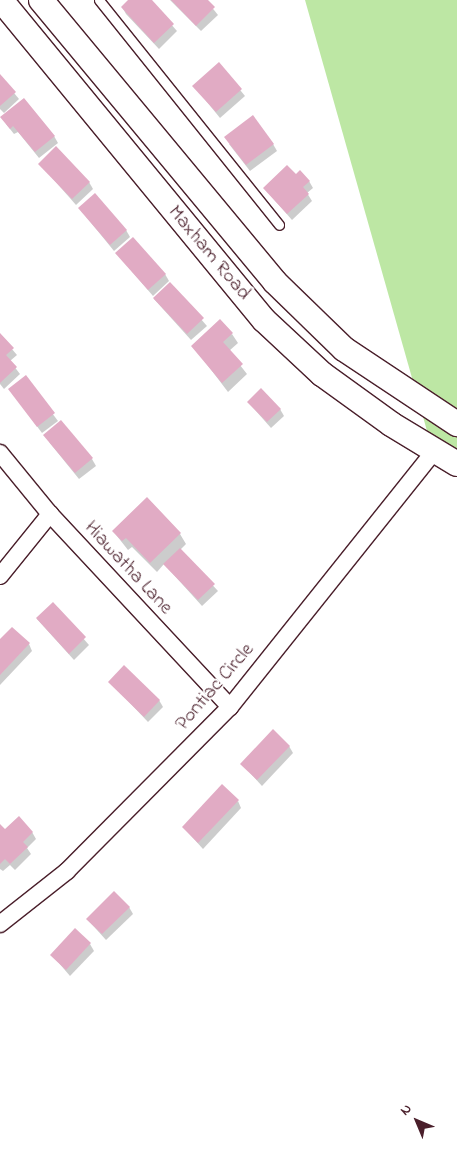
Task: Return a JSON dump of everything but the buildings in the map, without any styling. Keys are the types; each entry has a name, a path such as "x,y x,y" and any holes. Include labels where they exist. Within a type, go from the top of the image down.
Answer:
{"main road":[{"name":"Maxham Road","path":"1,0 264,320 322,374 434,451 457,464"},
{"name":"Maxham Road","path":"41,0 275,282 344,349 457,424"}],"street":[{"name":"Pontiac Circle","path":"0,924 67,871 230,708 434,451"},
{"name":"Hiawatha Lane","path":"0,453 50,514 230,708"},
{"path":"0,576 50,514"}],"lane":[{"path":"99,0 279,225"}],"green space":[{"path":"305,0 457,0 457,454 431,445"}]}
